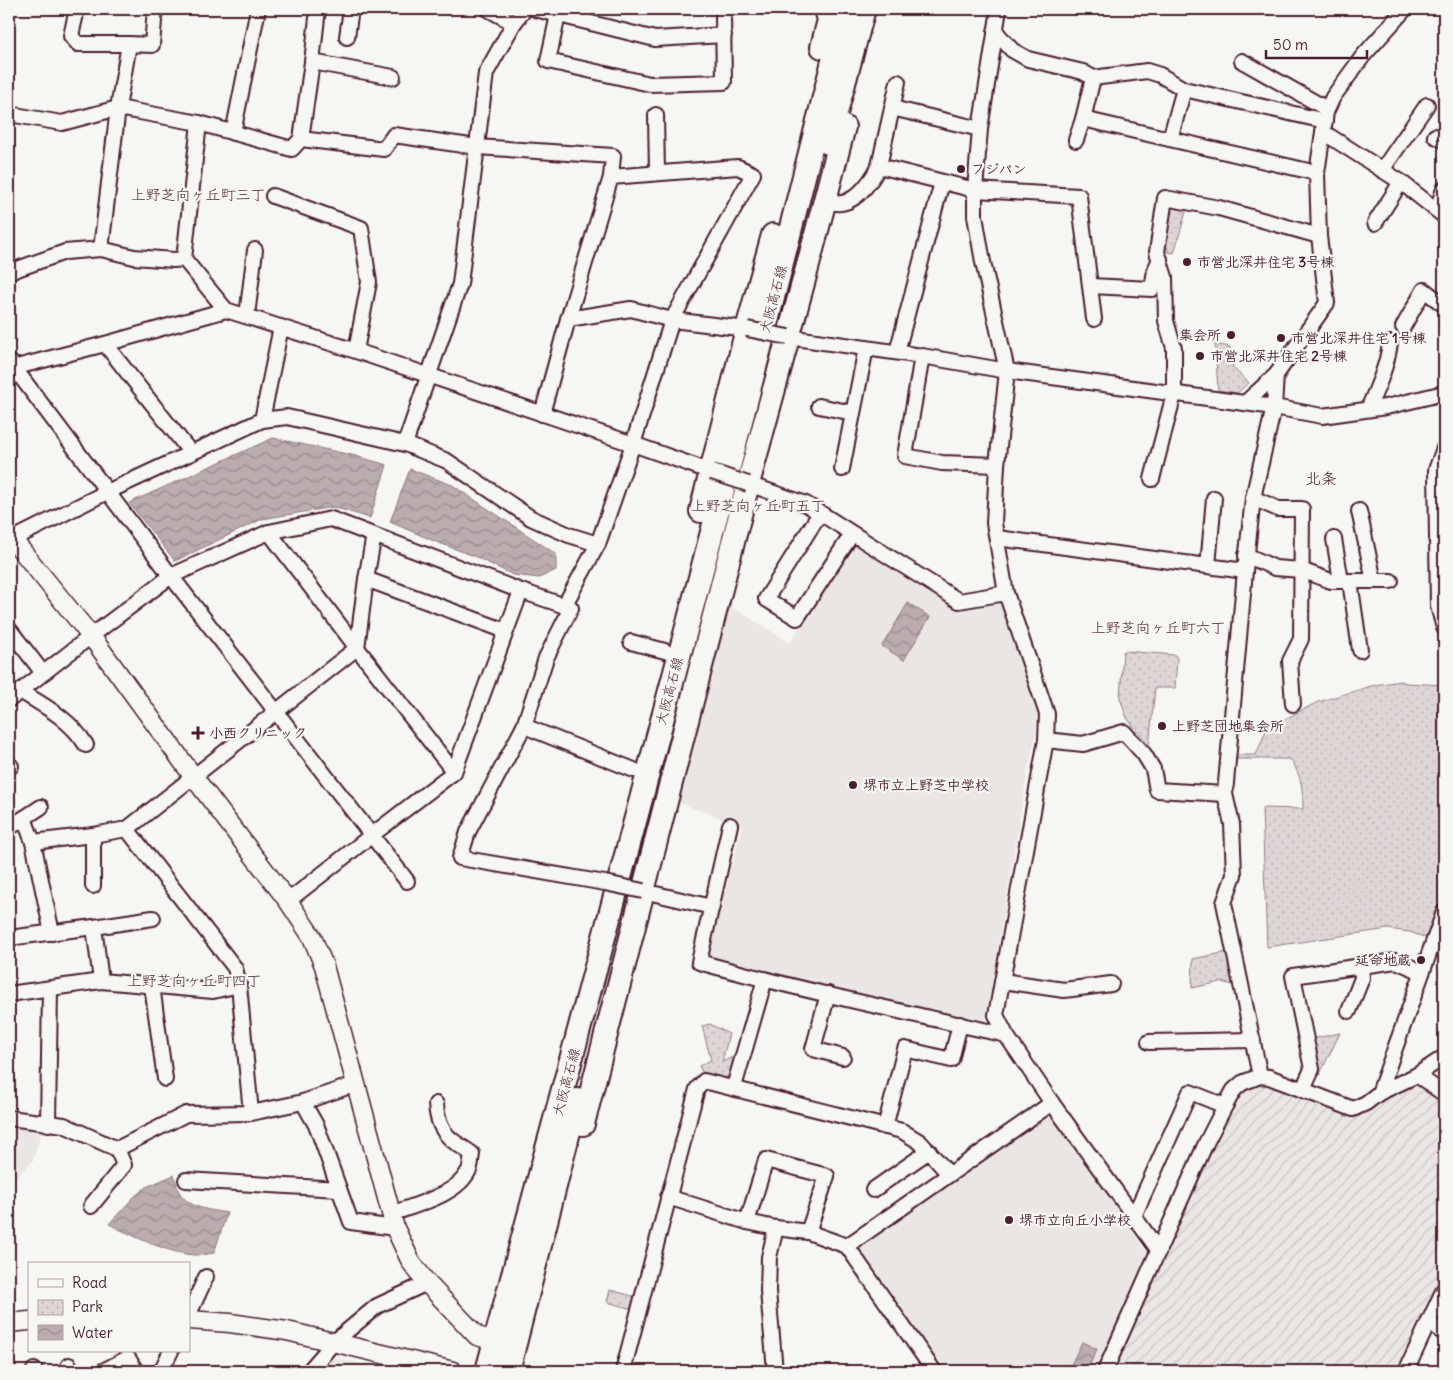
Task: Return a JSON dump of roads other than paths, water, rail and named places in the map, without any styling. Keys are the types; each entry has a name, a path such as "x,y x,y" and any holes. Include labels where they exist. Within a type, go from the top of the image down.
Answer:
{"main road":[{"path":"826,9 828,20 768,255 746,330 712,472 605,883 593,918 529,1163 536,1225 559,1210 566,1191 748,484 855,86 850,63"},
{"name":"大阪高石線","path":"508,1371 536,1225 846,9"},
{"name":"大阪高石線","path":"487,1371 495,1341 536,1225 864,9"}],"street":[{"path":"77,9 71,36 78,44 152,44 155,9"},
{"path":"233,133 258,9"},
{"path":"9,114 62,123 118,108 199,123 292,149 301,139 318,9"},
{"path":"347,37 351,9"},
{"path":"488,9 514,24"},
{"path":"405,444 460,284 486,73 524,9"},
{"path":"535,9 655,39 724,35"},
{"path":"999,9 980,129 974,190 975,216 983,262 1007,371 997,465 994,523 1006,593 1047,714 1046,740 996,1015 1006,1034 1052,1102 1159,1251"},
{"path":"1245,403 1276,375 1327,303 1320,236 1317,173 1325,120 1333,97 1364,56 1405,9"},
{"path":"558,15 548,61 650,84 724,82 723,16"},
{"path":"995,31 1012,50 1028,60 1082,72 1094,78 1147,71 1160,75 1184,89 1325,120"},
{"path":"101,249 118,108 129,44"},
{"path":"1242,61 1325,120 1382,170 1401,182 1440,213 1444,189"},
{"path":"312,62 393,77"},
{"path":"1076,140 1094,78"},
{"path":"825,202 842,203 857,195 871,181 879,166 898,82"},
{"path":"1170,139 1184,89"},
{"path":"1382,170 1428,105"},
{"path":"892,108 980,129"},
{"path":"656,115 657,173"},
{"path":"1083,119 1317,173"},
{"path":"199,123 184,260 226,310"},
{"path":"301,139 384,149 394,135 477,147 613,156 611,176 542,414"},
{"path":"879,166 974,190 1079,196 1094,320"},
{"path":"611,176 738,167 753,174 672,320 633,444 598,544 567,607 546,658 524,726 468,832 460,858 605,883 712,906"},
{"path":"897,352 942,182"},
{"path":"1375,223 1401,182"},
{"path":"273,196 361,228 369,282 356,351"},
{"path":"1152,479 1174,394 1174,348 1166,321 1165,277 1157,252 1165,198 1218,208 1320,236"},
{"path":"9,272 65,252 101,249 134,257 184,260"},
{"path":"247,316 255,250"},
{"path":"1090,286 1152,289 1155,270 1160,259"},
{"path":"1403,327 1424,290 1444,305"},
{"path":"407,881 10,366 106,344 226,310 428,375 806,504 959,601 1006,593"},
{"path":"568,319 631,310 672,320 897,352 1007,371 1274,407 1322,416 1396,405 1444,393"},
{"path":"262,420 280,327"},
{"path":"1368,410 1389,357 1390,343"},
{"path":"106,344 191,453"},
{"path":"842,468 866,348"},
{"path":"922,356 905,456 942,463 997,465"},
{"path":"1260,1076 1224,903 1234,875 1232,824 1225,794 1244,571 1253,498 1274,407 1276,375"},
{"path":"818,406 853,413"},
{"path":"495,1341 477,1336 411,1262 393,1221 324,966 312,938 288,901 90,636 10,538 262,420 287,417 405,444 447,461 531,518 569,536 598,544"},
{"path":"1444,448 1436,470 1438,606 1444,628"},
{"path":"1208,566 1214,498"},
{"path":"1253,498 1278,509 1302,509 1301,640 1290,661 1293,704"},
{"path":"1359,511 1374,581"},
{"path":"820,513 766,599 797,618 852,534"},
{"path":"9,700 90,636 171,576 269,532 331,519 567,607"},
{"path":"269,532 454,772"},
{"path":"33,842 126,829 357,648 374,535"},
{"path":"997,538 1244,571"},
{"path":"1334,539 1360,650"},
{"path":"1246,555 1276,568 1302,570 1331,581 1391,581"},
{"path":"366,579 506,630"},
{"path":"288,901 454,772 521,591"},
{"path":"9,629 44,673"},
{"path":"631,642 665,652"},
{"path":"20,691 57,714 79,734 86,745"},
{"path":"524,726 634,770"},
{"path":"1046,740 1083,744 1124,732 1144,754 1153,769 1157,790 1225,794"},
{"path":"9,828 41,807"},
{"path":"24,818 33,842 52,933"},
{"path":"730,825 699,962 828,994 1006,1034"},
{"path":"126,829 235,968 239,985 251,1113"},
{"path":"93,835 94,886"},
{"path":"1379,1094 1444,912"},
{"path":"9,938 153,918"},
{"path":"94,927 101,981"},
{"path":"1303,1089 1312,1069 1293,976 1396,961 1422,972"},
{"path":"1349,1011 1362,978 1361,966"},
{"path":"734,1087 765,979"},
{"path":"9,994 101,981 213,991 239,985"},
{"path":"1002,981 1064,990 1112,984"},
{"path":"152,986 166,1079"},
{"path":"48,1124 50,989"},
{"path":"828,994 813,1048 842,1057"},
{"path":"885,1127 905,1049 951,1060 960,1024"},
{"path":"1149,1042 1252,1040"},
{"path":"1105,1371 1206,1143 1234,1090 1260,1076 1269,1077 1353,1109 1417,1075 1444,1057"},
{"path":"1417,1075 1444,1094"},
{"path":"623,1371 697,1089 704,1080 902,1131 920,1142 949,1174"},
{"path":"117,1149 186,1114 251,1113 303,1102 356,1084"},
{"path":"1134,1216 1190,1092 1225,1106"},
{"path":"303,1102 317,1127 351,1222 393,1221 446,1194 460,1184 470,1170 472,1154 451,1140 439,1125 436,1104"},
{"path":"847,1246 1052,1102"},
{"path":"9,1118 64,1125 117,1149 124,1165 91,1206"},
{"path":"873,1190 929,1151"},
{"path":"747,1222 766,1160 827,1176 808,1232"},
{"path":"186,1180 339,1189"},
{"path":"668,1197 747,1222 808,1232 847,1246 934,1371"},
{"path":"775,1371 768,1291 769,1256 776,1228"},
{"path":"190,1312 206,1277"},
{"path":"309,1371 334,1342 377,1306 427,1282"},
{"path":"1406,1371 1444,1289"},
{"path":"190,1320 230,1323 287,1331 453,1371"},
{"path":"9,1322 28,1321"},
{"path":"1429,1322 1444,1332"},
{"path":"161,1371 170,1352"},
{"path":"103,1371 128,1358 136,1371"}],"water":[{"path":"273,438 356,456 387,465 370,518 333,507 262,519 175,561 129,503"},
{"path":"410,469 452,485 556,554 556,570 539,578 513,575 474,556 390,522"},
{"path":"908,603 930,617 904,660 882,646"},
{"path":"174,1175 178,1190 185,1200 202,1208 227,1213 214,1253 194,1255 173,1251 150,1243 109,1224 146,1187"},
{"path":"1082,1342 1097,1349 1087,1371 1068,1371"}],"place":[{"name":"フジパン","path":"961,169"},
{"name":"市営北深井住宅 3号棟","path":"1187,262"},
{"name":"集会所","path":"1231,335"},
{"name":"市営北深井住宅 1号棟","path":"1281,338"},
{"name":"市営北深井住宅 2号棟","path":"1200,356"},
{"name":"上野芝団地集会所","path":"1162,726"},
{"name":"小西クリニック","path":"198,733"},
{"name":"堺市立上野芝中学校","path":"853,785"},
{"name":"延命地蔵","path":"1421,960"},
{"name":"堺市立向丘小学校","path":"1009,1220"}],"district":[{"name":"上野芝向ヶ丘町三丁","path":"198,195"},
{"name":"北条","path":"1321,478"},
{"name":"上野芝向ヶ丘町五丁","path":"758,506"},
{"name":"上野芝向ヶ丘町六丁","path":"1158,628"},
{"name":"上野芝向ヶ丘町四丁","path":"194,981"}]}
